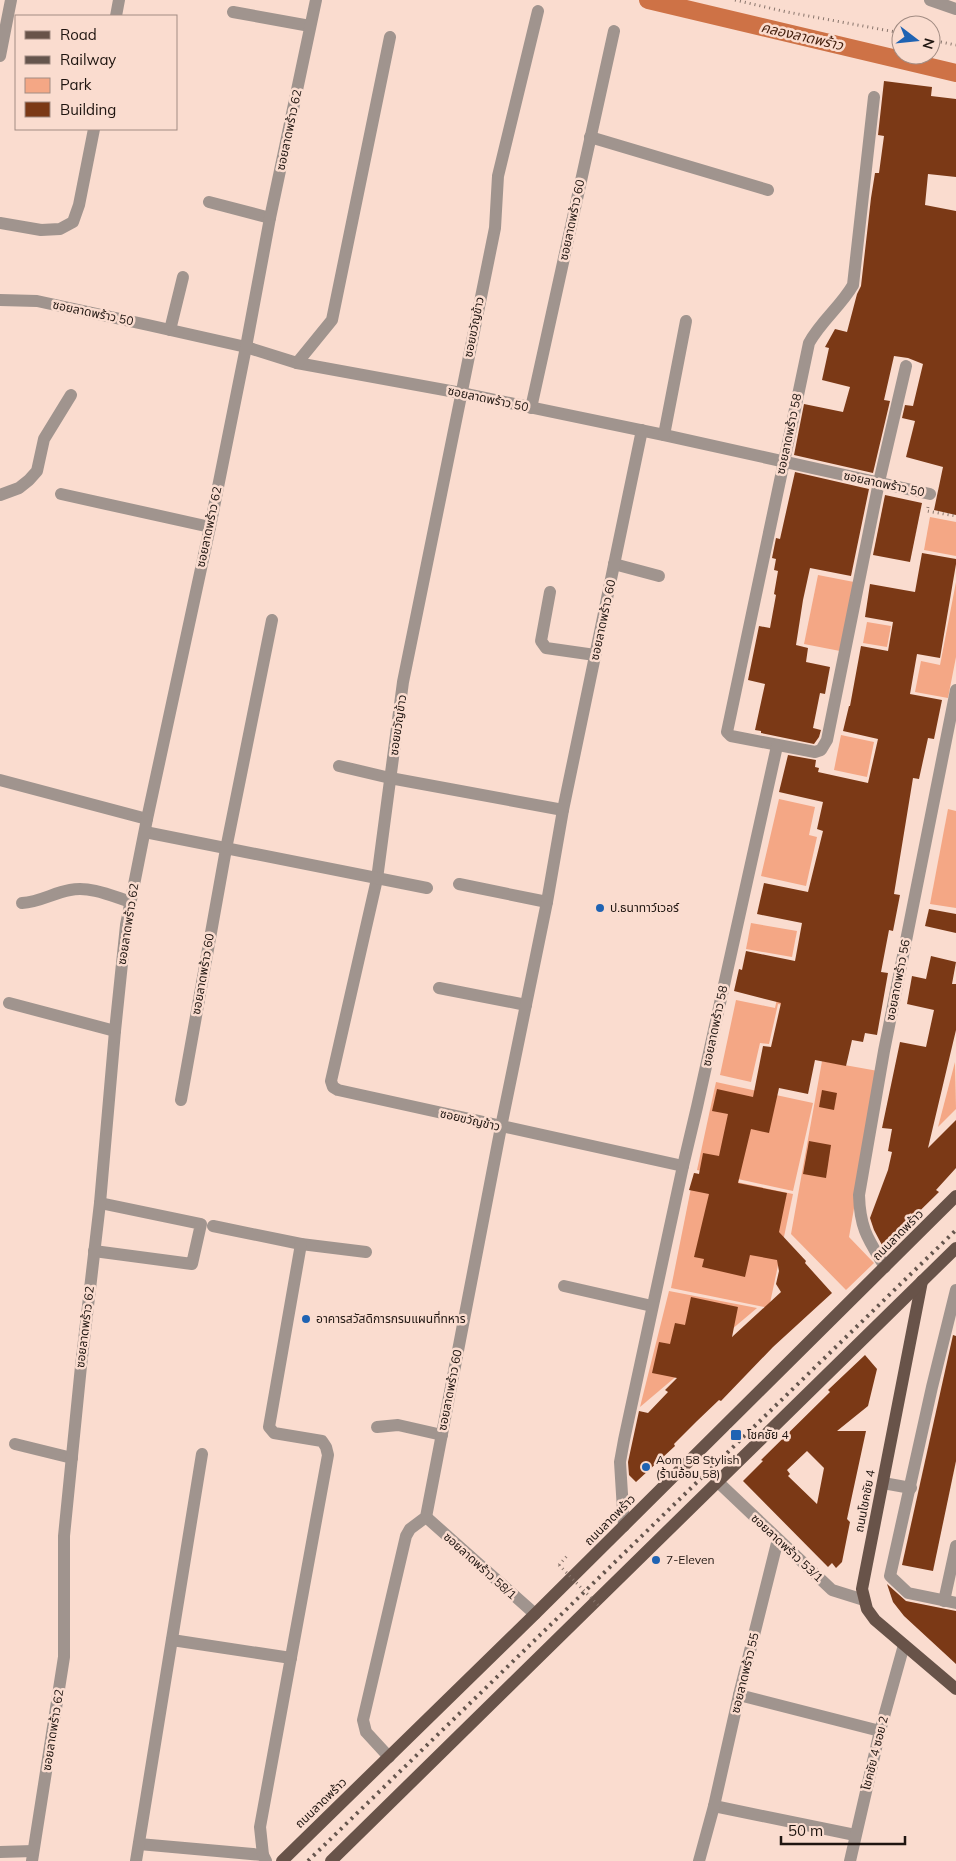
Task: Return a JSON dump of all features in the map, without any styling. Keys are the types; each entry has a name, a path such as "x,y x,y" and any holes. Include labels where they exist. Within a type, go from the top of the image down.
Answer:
{"main road":[{"name":"ถนนลาดพร้าว","path":"282,1861 535,1614 956,1196"},
{"path":"331,1861 956,1248"},
{"name":"ถนนโชคชัย 4","path":"864,1600 862,1589 922,1281"},
{"path":"864,1600 867,1609 875,1620 956,1689"}],"street":[{"path":"0,56 11,0"},
{"path":"116,15 119,0"},
{"name":"ซอยลาดพร้าว 62","path":"33,1856 64,1657 64,1536 100,1203 126,925 144,832 210,527 270,218 316,0"},
{"path":"930,0 956,9"},
{"name":"ซอยขวัญข้าว","path":"538,11 498,176 495,228 404,682 377,879 331,1081 333,1087 338,1090 683,1166"},
{"path":"233,12 310,26"},
{"name":"ซอยลาดพร้าว 60","path":"532,408 614,31"},
{"path":"297,363 332,320 390,37"},
{"name":"ซอยลาดพร้าว 58","path":"874,97 854,285 846,298 818,328 809,343 727,732 731,736 815,752 821,750 827,740 879,482 906,366"},
{"path":"0,223 41,230 60,229 73,222 80,205 94,130"},
{"path":"590,137 768,190"},
{"path":"209,202 270,218"},
{"path":"170,330 184,277"},
{"name":"ซอยลาดพร้าว 50","path":"0,300 37,302 246,347 297,363 461,393 642,430 930,494"},
{"path":"664,435 686,321"},
{"path":"0,495 19,488 37,471 44,439 71,395"},
{"name":"ซอยลาดพร้าว 60","path":"426,1517 501,1127 547,902 563,810 642,430"},
{"path":"61,494 210,527"},
{"path":"614,564 659,576"},
{"path":"550,592 541,641 542,645 546,648 595,655"},
{"name":"ซอยลาดพร้าว 60","path":"180,1100 226,848 272,620"},
{"name":"ซอยลาดพร้าว 56","path":"885,1267 863,1227 859,1215 859,1195 886,1041 956,690"},
{"name":"ซอยลาดพร้าว 58","path":"624,1526 620,1462 652,1306 776,746"},
{"path":"339,766 390,778 563,810"},
{"path":"0,780 147,819"},
{"path":"144,832 427,888"},
{"path":"458,884 547,902"},
{"path":"22,903 34,902 70,890 90,890 131,902"},
{"path":"439,988 526,1004"},
{"path":"9,1003 115,1030"},
{"path":"94,1251 192,1264 201,1224 100,1203"},
{"path":"213,1226 301,1244 366,1252"},
{"path":"138,1844 265,1858 260,1827 328,1455 326,1447 322,1442 274,1433 269,1427 301,1244"},
{"path":"564,1286 652,1306"},
{"path":"956,1290 936,1368 890,1576 908,1593 950,1602 956,1546"},
{"path":"377,1427 398,1425 442,1434"},
{"path":"15,1444 72,1458"},
{"path":"136,1861 202,1454"},
{"name":"ซอยลาดพร้าว 53/1","path":"718,1482 832,1590 864,1600"},
{"path":"883,1483 910,1488"},
{"path":"389,1757 366,1732 364,1720 406,1536 410,1529 426,1517"},
{"name":"ซอยลาดพร้าว 58/1","path":"426,1517 535,1614"},
{"name":"ซอยลาดพร้าว 55","path":"699,1861 778,1539"},
{"path":"172,1640 291,1658"},
{"name":"โชคชัย 4 ซอย 2","path":"850,1861 880,1731 904,1645"},
{"path":"739,1695 880,1731"},
{"path":"714,1806 855,1835"},
{"path":"0,1852 33,1856"}],"path":[{"path":"735,0 787,12 891,31"},
{"path":"941,42 956,45"},
{"name":"ซอยลาดพร้าว 50","path":"930,494 927,511 956,516"},
{"path":"568,1556 558,1565 598,1606"}],"green space":[{"path":"930,517 956,522 956,556 924,550"},
{"path":"818,575 854,582 840,651 804,644"},
{"path":"956,582 956,657 948,698 915,692 921,661 940,665"},
{"path":"867,622 891,626 887,647 863,643"},
{"path":"841,735 874,742 867,777 834,770"},
{"path":"779,799 815,807 809,835 817,837 806,886 761,876"},
{"path":"948,809 956,811 956,908 930,904"},
{"path":"751,923 797,931 792,957 746,949"},
{"path":"781,981 788,1006 778,1004 769,1044 760,1043 751,1082 720,1075 736,1000 775,1008"},
{"path":"822,1061 878,1071 849,1237 874,1263 846,1290 791,1234"},
{"path":"955,1062 956,1109 938,1127"},
{"path":"716,1082 813,1103 793,1191 697,1170"},
{"path":"694,1173 793,1194 769,1308 671,1288"},
{"path":"669,1291 757,1308 640,1407"}],"building":[{"path":"884,81 932,87 931,96 956,99 956,177 928,174 925,205 956,211 956,515 934,510 943,467 906,457 915,421 902,418 905,405 913,406 923,364 908,358 894,356 884,400 890,401 873,473 794,455 804,404 843,412 850,387 822,380 829,348 825,347 835,329 847,332 861,286 871,198 875,173 879,173 884,136 878,135"},
{"path":"795,472 869,489 851,576 810,568 803,600 796,645 808,648 806,662 830,667 825,694 820,693 813,728 821,730 814,744 761,733 761,731 755,730 765,684 748,680 759,626 770,628 778,571 774,570 776,559 772,558 776,538 780,539"},
{"path":"885,495 922,503 910,562 873,555"},
{"path":"922,553 956,559 956,564 940,658 917,654 910,694 942,700 934,739 928,738 919,779 913,778 894,894 900,895 893,931 889,930 881,972 888,973 877,1035 865,1033 863,1042 852,1040 846,1066 815,1060 808,1094 779,1088 769,1133 751,1129 738,1183 787,1193 779,1232 832,1293 773,1347 721,1401 719,1400 674,1444 675,1446 636,1482 629,1475 628,1462 639,1411 648,1413 668,1392 665,1390 677,1378 652,1373 659,1342 670,1344 675,1323 685,1325 691,1297 738,1307 732,1337 781,1292 776,1284 779,1271 777,1260 750,1255 745,1277 702,1267 704,1259 694,1257 709,1194 689,1190 694,1173 699,1174 703,1153 719,1156 728,1114 712,1111 717,1089 753,1097 763,1046 771,1047 781,1003 734,991 739,969 742,970 746,951 795,961 802,923 757,914 764,883 808,892 823,831 817,829 823,802 779,792 788,755 816,760 815,767 819,768 818,772 868,783 878,739 843,731 850,706 861,646 888,651 893,622 865,617 870,584 915,592"},
{"path":"929,909 956,914 956,933 925,926"},
{"path":"931,956 956,962 952,984 956,984 956,1030 928,1148 956,1120 956,1168 936,1190 939,1192 883,1247 870,1218 888,1170 892,1152 888,1151 892,1129 882,1128 900,1042 926,1047 934,1010 907,1004 912,976 926,979"},
{"path":"822,1090 837,1093 834,1110 819,1107"},
{"path":"809,1141 831,1145 826,1178 803,1174"},
{"path":"953,1335 956,1336 956,1461 933,1571 902,1565"},
{"path":"865,1355 877,1369 868,1406 837,1431 866,1431 847,1519 850,1522 842,1562 836,1568 832,1563 828,1567 743,1481 763,1461 761,1460 830,1392 828,1390","holes":["807,1451 824,1468 817,1504 788,1476 790,1474 787,1470"]},
{"path":"887,1584 906,1601 956,1611 956,1664 904,1616 893,1602"}],"waterway":[{"name":"คลองลาดพร้าว","path":"648,0 956,73"}],"railway":[{"path":"308,1861 956,1230"}],"place":[{"name":"ป.ธนาทาว์เวอร์","path":"600,908"},
{"name":"อาคารสวัสดิการกรมแผนที่ทหาร","path":"306,1319"},
{"name":"โชคชัย 4","path":"736,1435"},
{"name":"Aom 58 Stylish (ร้านอ้อม 58)","path":"646,1467"},
{"name":"7-Eleven","path":"656,1560"}]}
